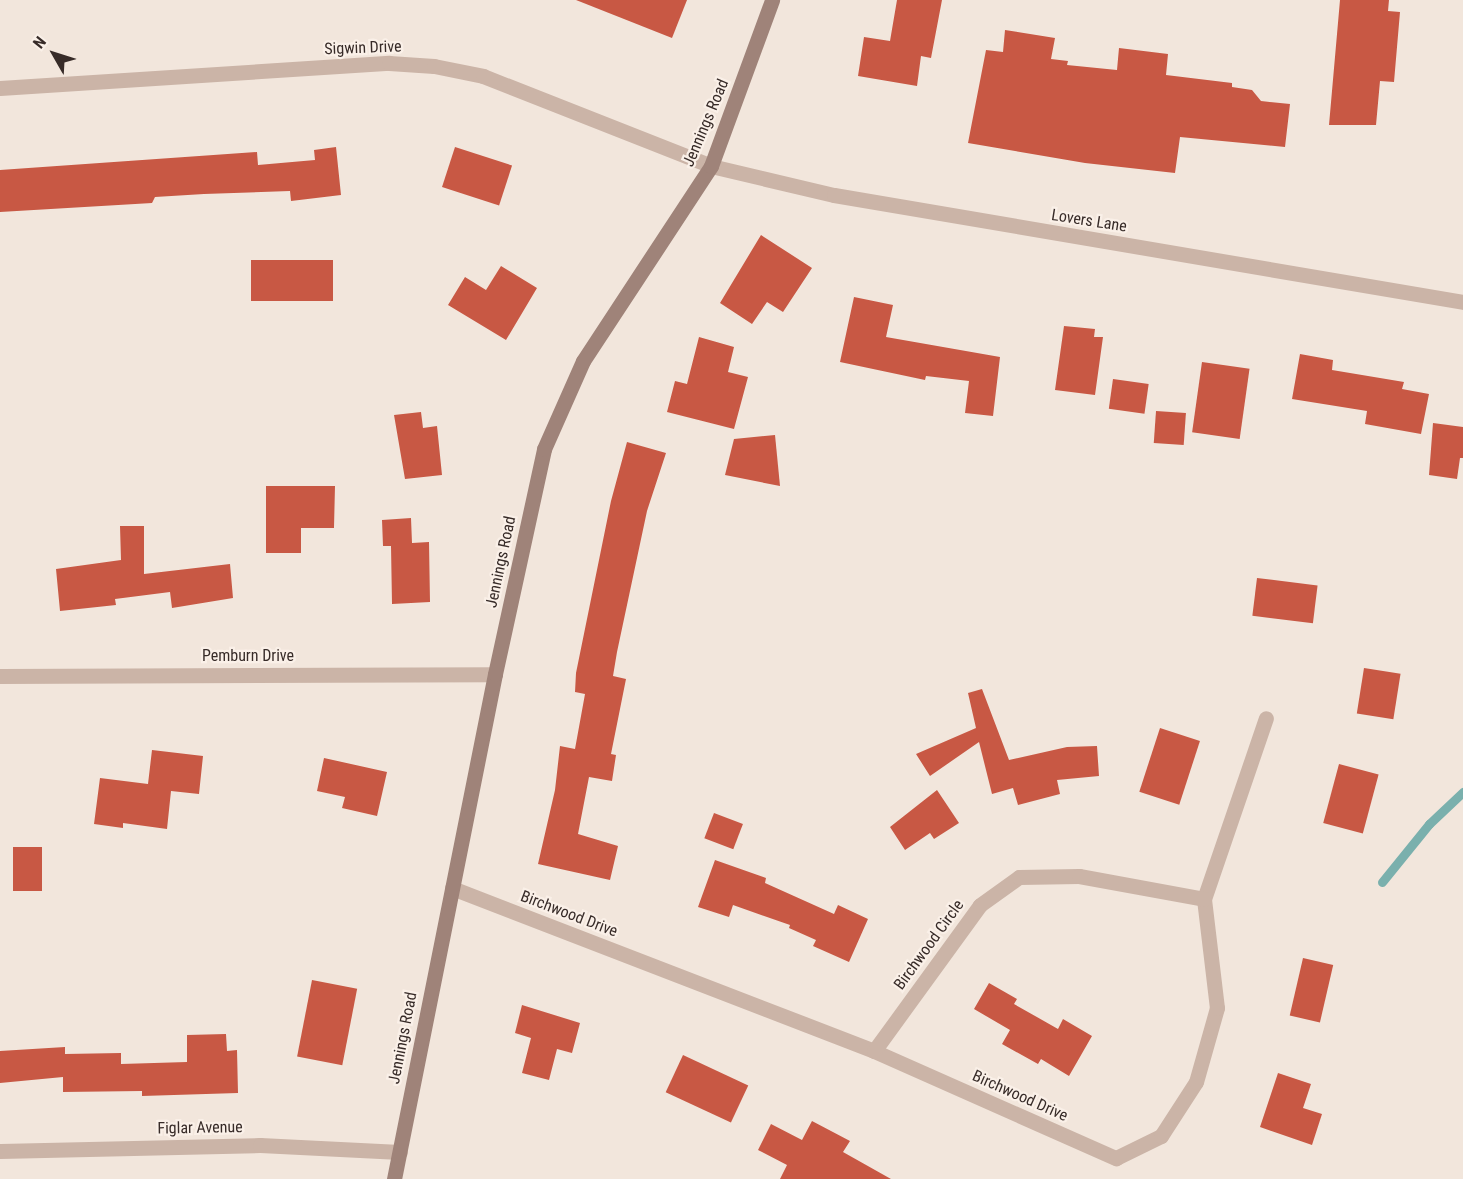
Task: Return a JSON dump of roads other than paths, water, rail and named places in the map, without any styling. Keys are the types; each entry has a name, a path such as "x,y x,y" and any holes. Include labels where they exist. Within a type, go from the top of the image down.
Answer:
{"street":[{"name":"Jennings Road","path":"394,1179 495,674 544,449 562,402 625,293 711,166 772,0"},
{"name":"Sigwin Drive","path":"0,88 389,63 434,66 483,76 711,166"},
{"name":"Lovers Lane","path":"711,166 962,220 1463,302"},
{"name":"Pemburn Drive","path":"0,676 495,674"},
{"name":"Birchwood Drive","path":"452,888 874,1051 1116,1158 1161,1136 1196,1082 1217,1008 1204,899 1266,718"},
{"name":"Birchwood Circle","path":"874,1051 980,905 1019,877 1079,876 1204,899"},
{"name":"Figlar Avenue","path":"0,1151 260,1144 400,1152"}],"waterway":[{"path":"1382,882 1429,824 1463,792"}]}
